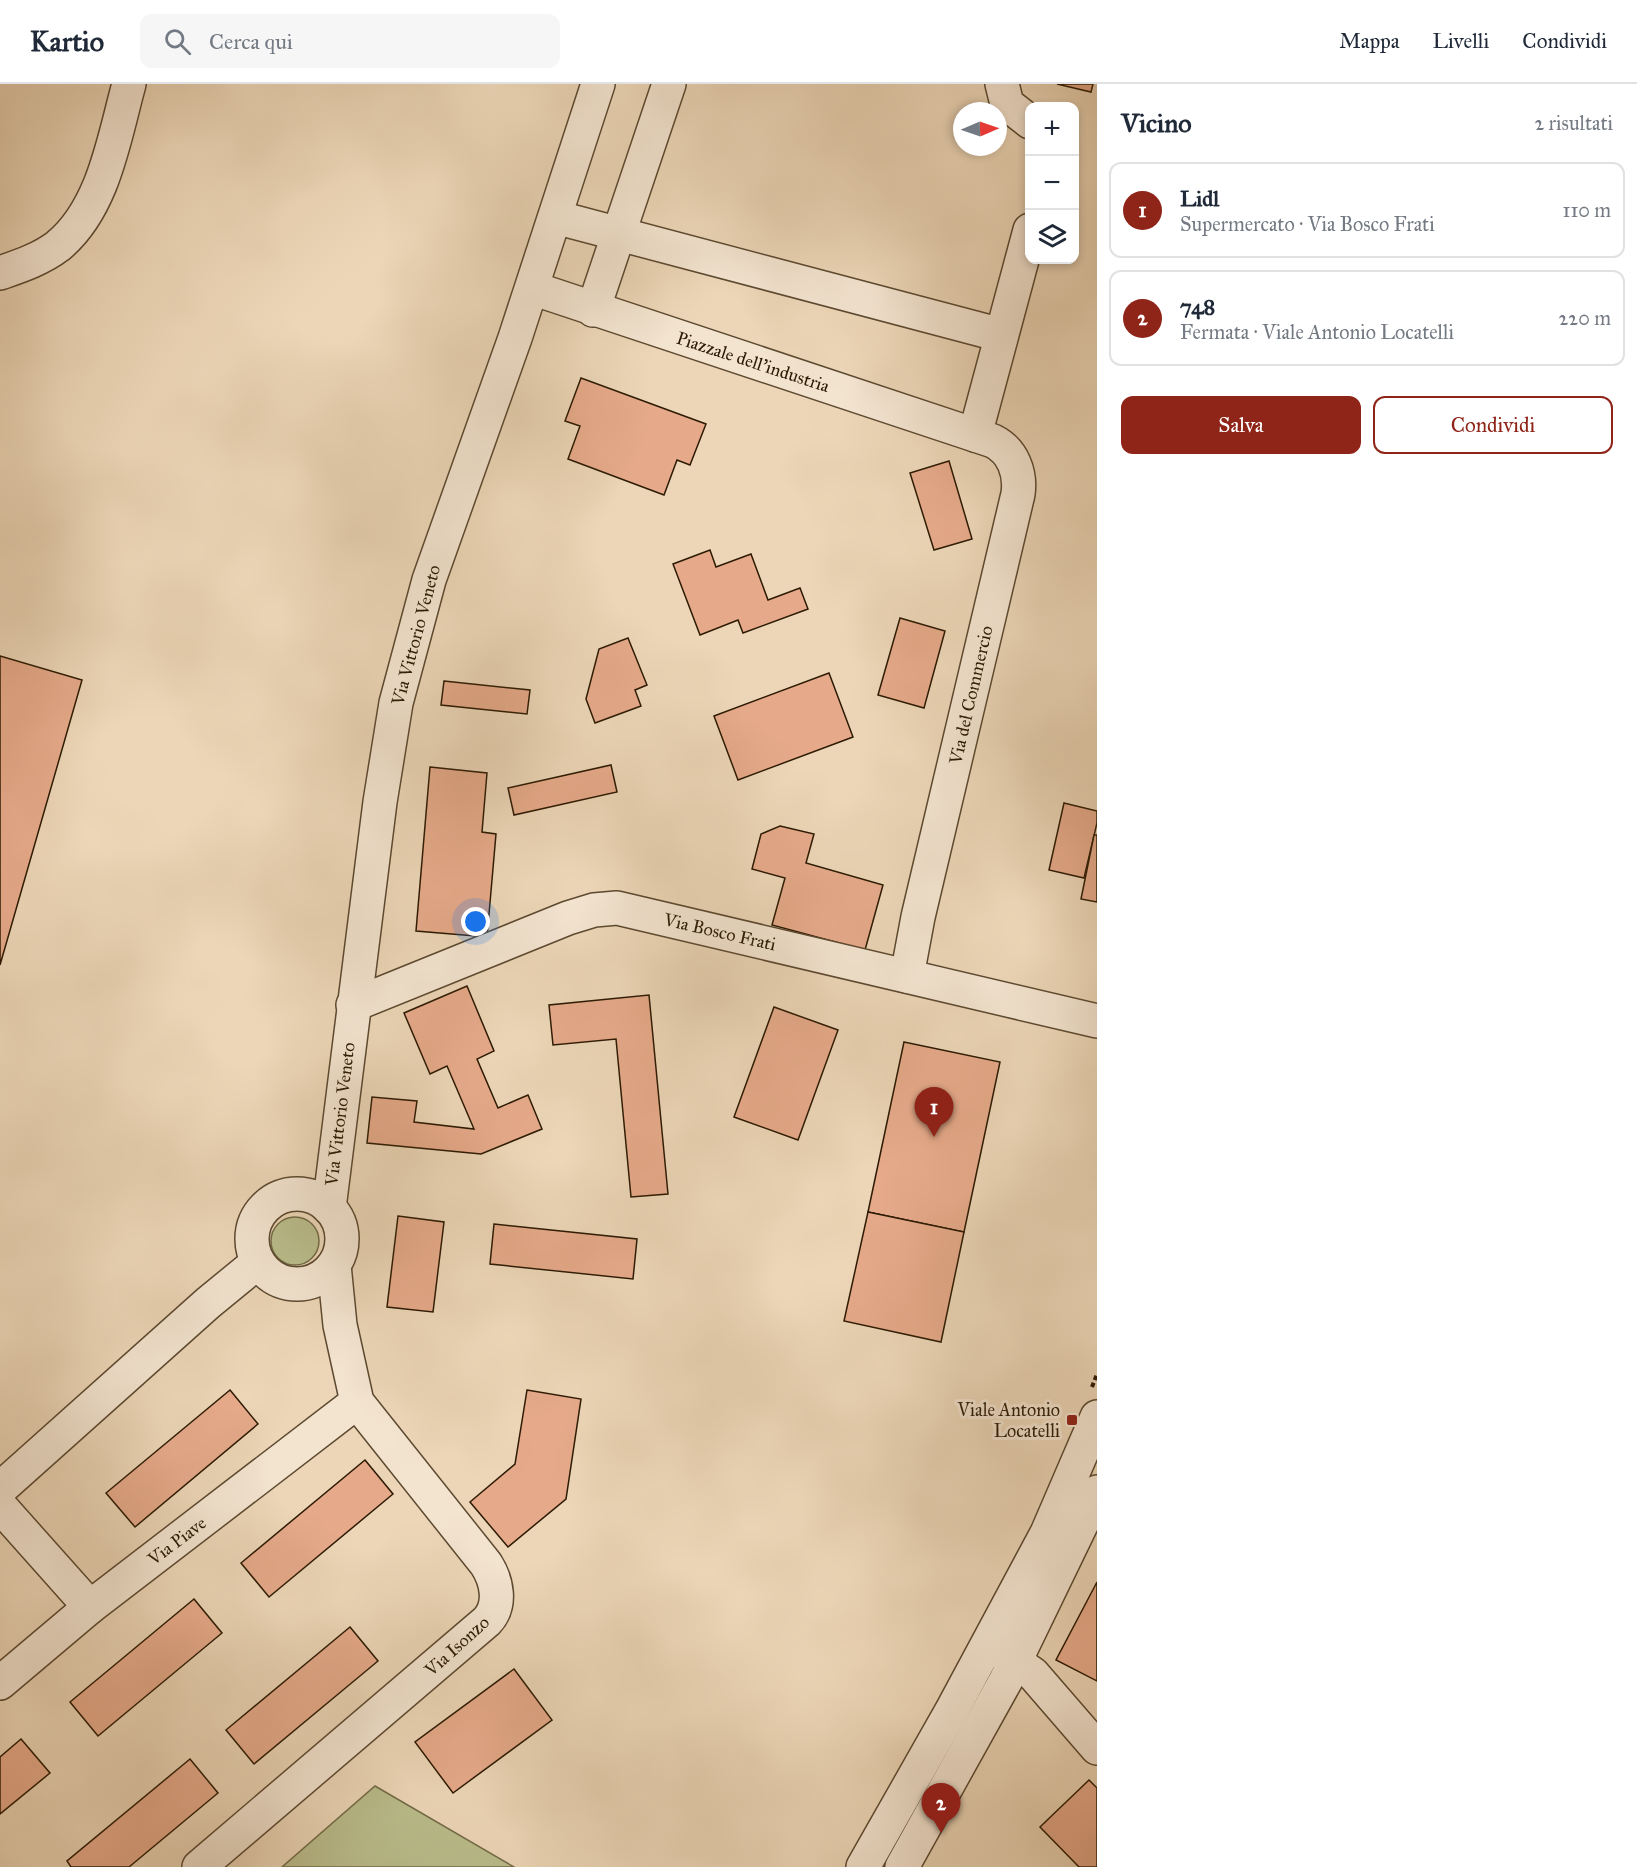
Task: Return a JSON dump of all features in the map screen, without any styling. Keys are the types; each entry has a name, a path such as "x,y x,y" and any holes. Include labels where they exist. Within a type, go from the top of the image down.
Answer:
{"street":[{"path":"0,273 43,256 58,246 81,220 103,174 129,84"},
{"name":"Via Vittorio Veneto","path":"329,1208 384,771 396,703 429,580 532,288 598,84"},
{"path":"593,310 669,84"},
{"path":"1002,84 1007,104 1025,119"},
{"path":"555,217 1001,335"},
{"path":"975,435 1025,245"},
{"name":"Piazzale dell'industria","path":"532,288 975,435"},
{"name":"Via del Commercio","path":"907,976 918,917 1019,485 1018,473 1007,453 999,444 975,435"},
{"name":"Via Bosco Frati","path":"353,1005 583,912 605,908 627,910 1097,1021"},
{"path":"290,1195 304,1195 318,1200 329,1208 338,1221 342,1236 340,1251 334,1265 324,1276 310,1282 295,1284 280,1281 268,1274 258,1262 253,1248 252,1234 256,1220 265,1208 290,1195"},
{"path":"0,1489 199,1310 258,1262"},
{"name":"Via Isonzo","path":"199,1867 487,1621 495,1609 495,1585 486,1564 357,1402 340,1325 334,1265"},
{"name":"Via Piave","path":"0,1683 90,1607 357,1402"},
{"path":"863,1867 1047,1533 1097,1417"},
{"path":"902,1867 1016,1661 1097,1492"},
{"path":"0,1506 90,1607"},
{"path":"987,1643 1033,1674 1097,1748"}],"green space":[{"path":"290,1217 300,1217 315,1227 319,1241 318,1250 309,1261 300,1265 290,1265 275,1255 271,1246 271,1236 281,1221"},
{"path":"375,1786 514,1867 282,1867"}],"building":[{"path":"1057,84 1093,84 1091,92"},
{"path":"581,378 706,424 690,465 677,460 664,495 568,459 580,426 565,421"},
{"path":"949,461 972,539 934,550 910,473"},
{"path":"710,550 716,567 751,554 768,600 800,588 808,609 743,633 738,620 700,635 673,564"},
{"path":"900,618 945,631 924,708 878,695"},
{"path":"628,638 647,685 635,690 641,706 595,723 586,699 599,649"},
{"path":"0,656 82,680 0,965"},
{"path":"829,673 853,737 738,780 714,716"},
{"path":"444,681 530,690 527,714 441,705"},
{"path":"611,765 617,792 514,815 508,788"},
{"path":"430,767 487,773 482,832 496,834 487,937 416,931"},
{"path":"1064,803 1097,811 1097,823 1084,878 1049,870"},
{"path":"780,826 814,834 806,863 883,885 865,950 772,925 785,878 752,869 761,834"},
{"path":"1094,835 1097,835 1097,902 1081,899"},
{"path":"467,986 494,1051 477,1059 498,1108 528,1095 542,1129 481,1154 367,1143 372,1097 417,1101 414,1122 474,1129 447,1066 430,1074 404,1013"},
{"path":"649,995 668,1194 631,1197 616,1039 553,1045 549,1005"},
{"path":"774,1007 838,1030 798,1140 734,1117"},
{"path":"904,1042 1000,1062 964,1232 868,1212"},
{"path":"868,1212 964,1232 941,1342 844,1321"},
{"path":"398,1216 444,1222 433,1312 387,1307"},
{"path":"494,1224 637,1239 633,1279 490,1264"},
{"path":"230,1390 258,1424 135,1527 106,1493"},
{"path":"527,1390 581,1399 566,1499 508,1547 470,1502 515,1464"},
{"path":"365,1460 393,1494 269,1597 241,1563"},
{"path":"1097,1582 1097,1681 1056,1660"},
{"path":"194,1599 222,1633 98,1736 70,1702"},
{"path":"350,1627 378,1661 254,1764 226,1730"},
{"path":"514,1669 552,1720 453,1793 415,1742"},
{"path":"21,1739 50,1773 0,1814 0,1757"},
{"path":"190,1759 218,1793 129,1867 71,1867 67,1861"},
{"path":"1089,1780 1097,1788 1097,1867 1079,1867 1040,1827"}],"place":[{"name":"Lidl","path":"934,1137"},
{"name":"Viale Antonio Locatelli","path":"1072,1420"},
{"name":"748","path":"941,1833"}]}
